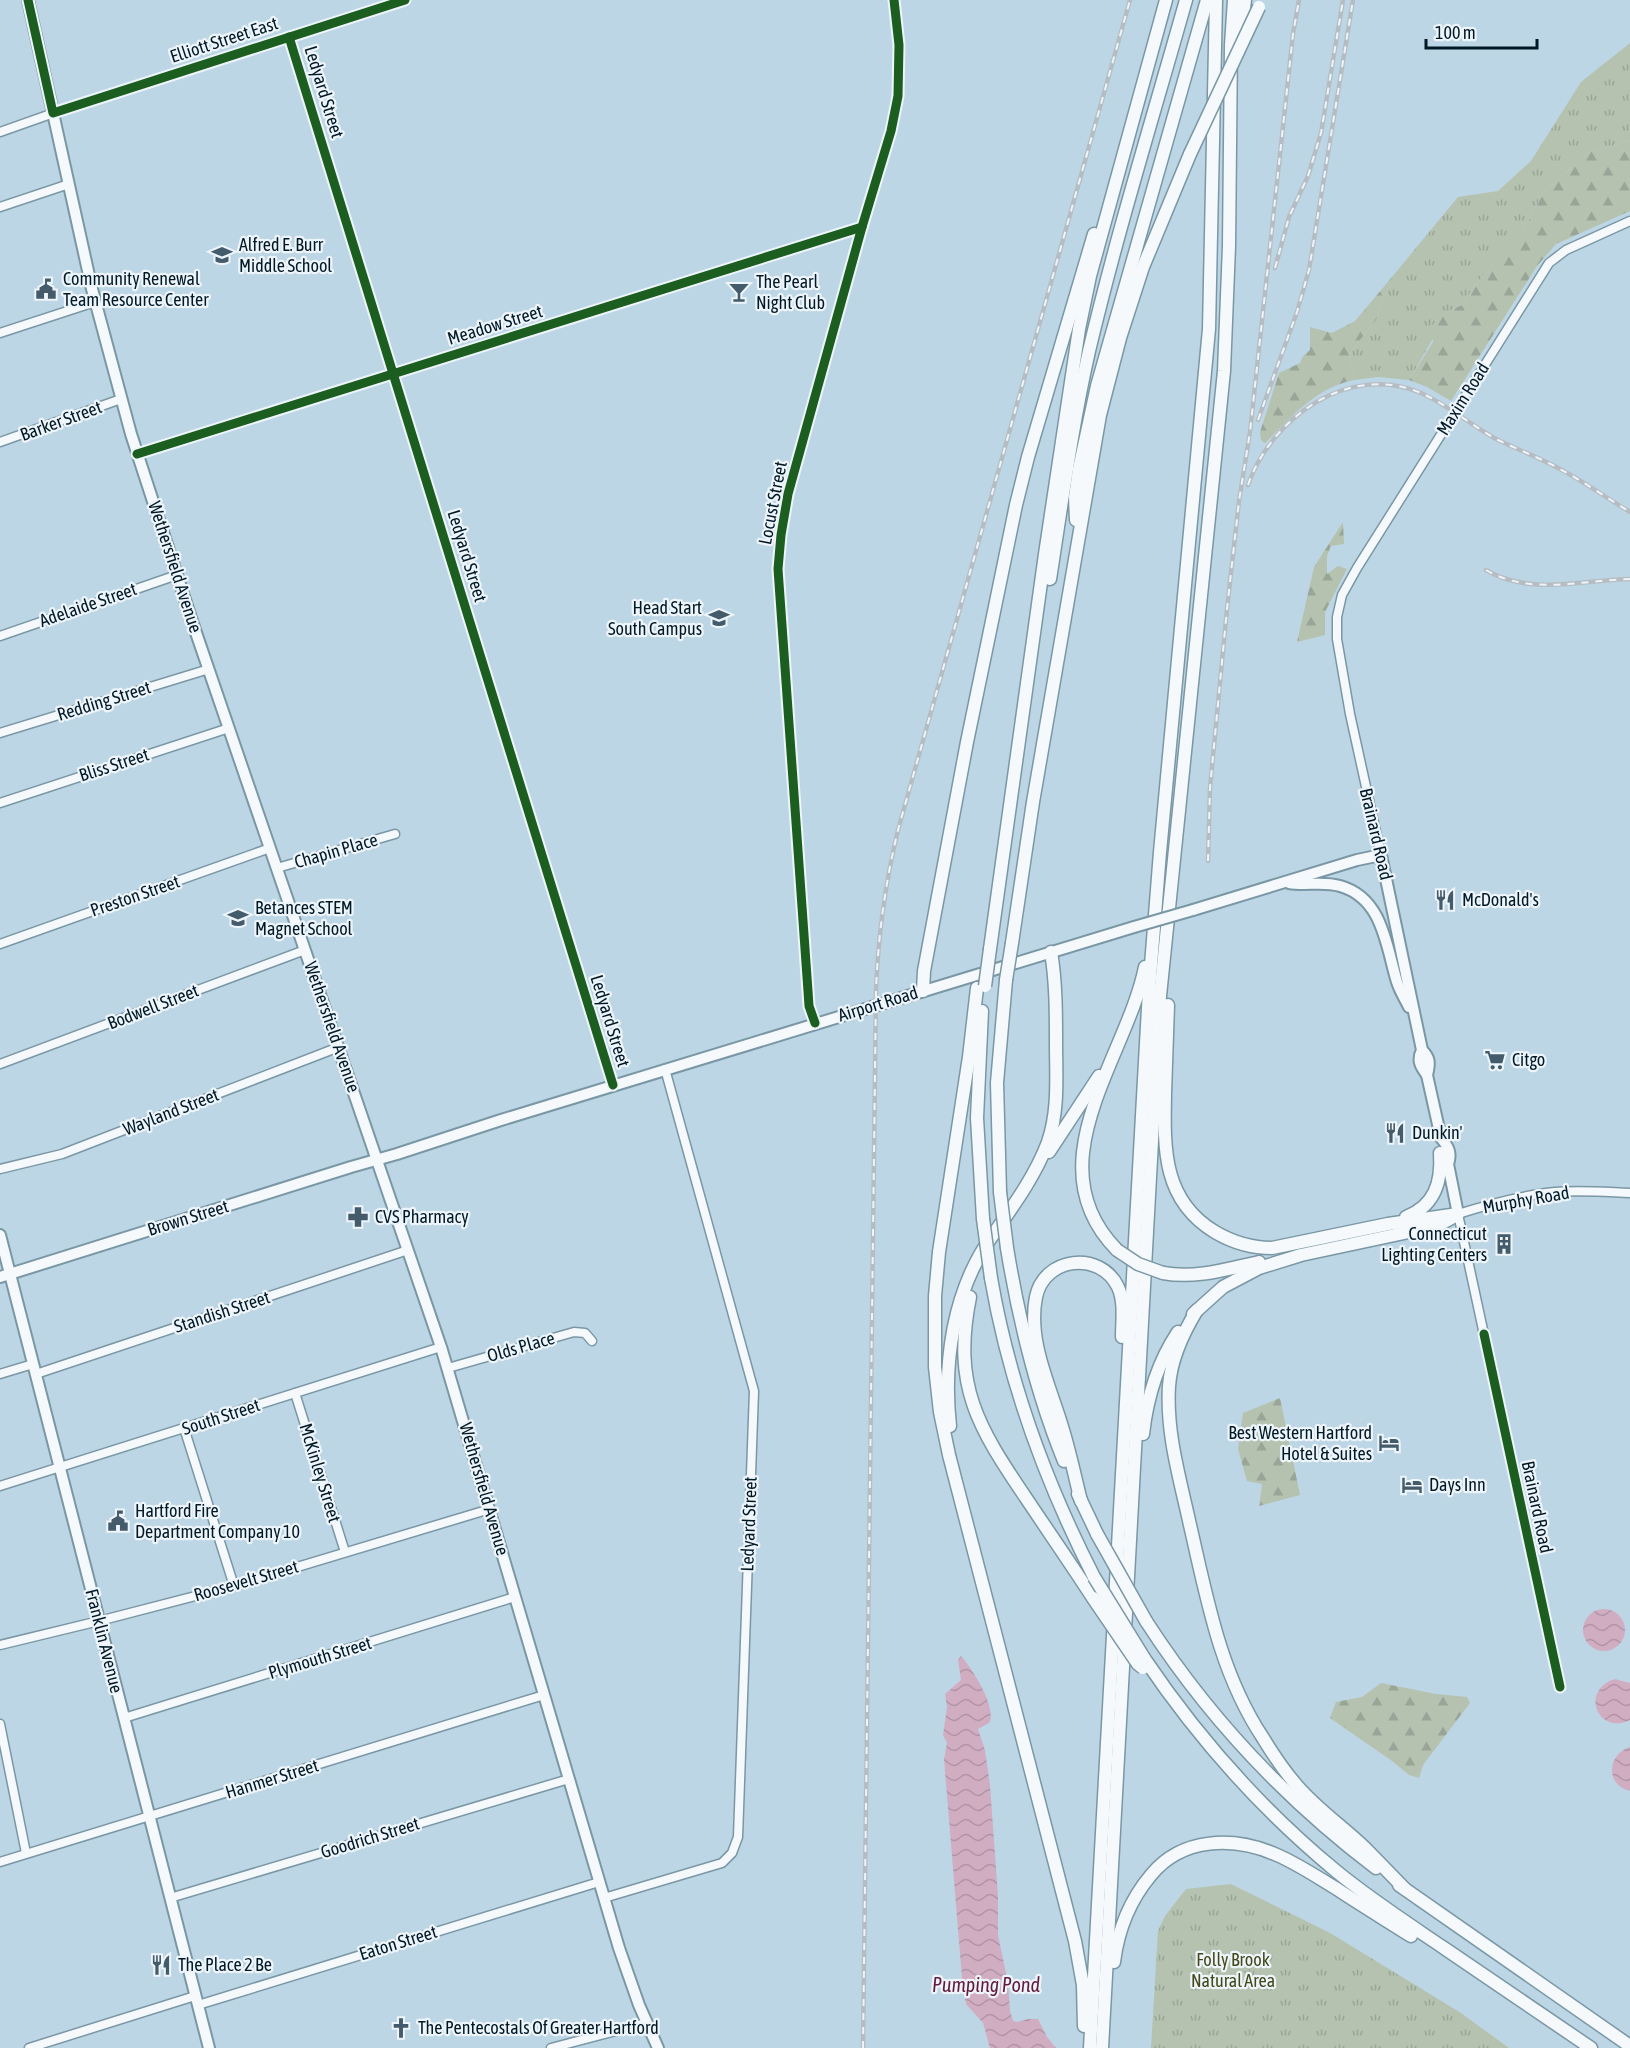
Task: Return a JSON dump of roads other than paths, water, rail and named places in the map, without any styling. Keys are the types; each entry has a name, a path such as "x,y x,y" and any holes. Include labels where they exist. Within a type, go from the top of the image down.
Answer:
{"highway":[{"path":"1084,2048 1083,1985 1075,1941 942,1426 935,1368 934,1322 937,1264 986,951 997,901 1079,329 1090,276 1166,0"},
{"path":"1031,655 1047,596 1076,414 1091,344 1108,275 1186,0"},
{"path":"1077,545 1075,497 1091,410 1207,0"},
{"path":"1098,2046 1127,1497 1149,990 1209,341 1216,0"},
{"path":"1127,1497 1165,941 1223,389 1234,0"},
{"path":"1230,152 1238,114 1238,57 1245,0"},
{"path":"1261,3 1190,154 1151,247 1120,338 1100,415 1006,980 998,1083 1000,1192 1007,1248 1022,1329 1037,1384 1081,1501 1125,1587 1201,1699 1257,1764 1331,1833 1405,1889 1630,2046"},
{"path":"923,991 924,971 967,742 1018,496 1111,174 1130,132"},
{"path":"1162,832 1155,861 1143,976 1134,1008 1110,1059 1088,1122 1082,1163 1085,1189 1094,1217 1104,1234 1118,1250 1137,1264 1163,1274 1183,1276 1200,1275 1437,1226 1458,1214"},
{"path":"1165,941 1168,987 1166,1154 1172,1180 1189,1209 1202,1222 1221,1235 1246,1245 1267,1248 1388,1224 1458,1214"},
{"path":"1034,1172 1048,1141 1056,1106 1056,989 1051,952"},
{"path":"981,987 976,1118 983,1219 1008,1358 1031,1433 1061,1509 1094,1577 1118,1619 1144,1663 1219,1757 1301,1840 1364,1893 1591,2048"},
{"path":"970,1536 950,1434 948,1397 948,1366 954,1330 965,1288 975,1265 999,1227 1110,1059"},
{"path":"1388,1224 1413,1214 1430,1201 1438,1187 1441,1169 1440,1153"},
{"path":"999,1227 974,1280 966,1313 964,1350 970,1397 982,1428 997,1455 1138,1664 1144,1663"},
{"path":"1127,1497 1140,1464 1146,1413 1155,1379 1182,1326 1217,1291 1240,1277 1259,1268 1301,1255"},
{"path":"1081,1501 1063,1430 1040,1357 1035,1317 1037,1293 1044,1279 1060,1266 1077,1262 1094,1264 1101,1268 1111,1277 1121,1295 1119,1465 1127,1497"},
{"path":"1197,1310 1175,1357 1169,1385 1169,1420 1176,1461 1222,1655 1254,1724 1292,1780 1319,1809 1363,1846 1405,1889"},
{"path":"1098,2046 1110,2018 1115,1954 1126,1913 1142,1886 1164,1861 1194,1846 1217,1843 1237,1844 1279,1855 1414,1938 1456,1956"}],"main road":[{"name":"Wethersfield Avenue","path":"28,0 95,302 121,399 177,575 448,1368 621,1956 646,2023 658,2048"},
{"name":"Airport Road","path":"377,1160 815,1023 1357,860 1381,855"},
{"name":"Brainard Road","path":"1381,855 1422,1050 1418,1056 1421,1067 1427,1075 1441,1138 1448,1146 1451,1157 1448,1164"},
{"path":"1286,882 1338,885 1356,893 1367,902 1380,922 1398,985 1416,1023"},
{"name":"Brainard Road","path":"1441,1138 1438,1145 1442,1158 1448,1164 1458,1214"},
{"name":"Brown Street","path":"5,1276 377,1160"},
{"name":"Franklin Avenue","path":"0,1235 5,1276 34,1369 209,2048"}],"street":[{"name":"Elliott Street East","path":"0,132 290,37 384,3 405,0"},
{"name":"Locust Street","path":"815,1023 809,1006 778,569 788,495 891,131 898,96 899,45 894,0"},
{"name":"Ledyard Street","path":"290,37 613,1085"},
{"path":"0,207 69,184"},
{"name":"Maxim Road","path":"1337,617 1342,596 1356,570 1549,262 1566,250 1630,221"},
{"name":"Meadow Street","path":"138,454 862,227"},
{"path":"0,333 95,302"},
{"name":"Barker Street","path":"0,442 121,399"},
{"name":"Adelaide Street","path":"0,636 177,575"},
{"name":"Brainard Road","path":"1337,617 1340,664 1381,855"},
{"name":"Redding Street","path":"0,733 209,669"},
{"name":"Bliss Street","path":"0,803 229,728"},
{"name":"Chapin Place","path":"277,868 395,834"},
{"name":"Preston Street","path":"0,944 270,848"},
{"name":"Bodwell Street","path":"0,1064 305,950"},
{"name":"Wayland Street","path":"0,1169 62,1154 339,1047"},
{"name":"Ledyard Street","path":"604,1898 722,1863 732,1853 738,1837 754,1391 665,1069"},
{"name":"Murphy Road","path":"1458,1214 1503,1201 1548,1193 1630,1193"},
{"name":"Brainard Road","path":"1458,1214 1560,1687"},
{"name":"Standish Street","path":"0,1374 34,1369 408,1250"},
{"name":"Olds Place","path":"448,1368 574,1332 585,1333 592,1341"},
{"name":"South Street","path":"0,1486 441,1347"},
{"name":"McKinley Street","path":"295,1393 345,1552"},
{"path":"184,1428 234,1586"},
{"name":"Roosevelt Street","path":"0,1645 234,1586 490,1509"},
{"name":"Plymouth Street","path":"124,1718 515,1597"},
{"name":"Hanmer Street","path":"0,1862 544,1695"},
{"path":"0,1725 4,1767 26,1853"},
{"name":"Goodrich Street","path":"170,1898 569,1779"},
{"name":"Eaton Street","path":"29,2048 599,1882"},
{"path":"552,2048 646,2023"}],"water":[{"path":"1604,1609 1612,1610 1619,1615 1624,1622 1624,1638 1619,1645 1612,1650 1604,1651 1596,1650 1589,1645 1584,1638 1583,1630 1584,1622 1589,1615 1596,1610"},
{"name":"Pumping Pond","path":"961,1656 977,1678 990,1708 989,1723 978,1729 985,1750 990,1785 998,1896 998,1935 1008,1983 1010,2011 1013,2021 1038,2019 1047,2037 1056,2048 990,2048 983,2023 966,2004 944,1759 947,1743 943,1735 947,1707 945,1694 961,1680 958,1660"},
{"path":"1615,1679 1630,1683 1630,1720 1619,1723 1609,1722 1602,1717 1595,1701 1604,1685"},
{"path":"1630,1747 1630,1791 1616,1783 1612,1769 1617,1756"}],"railway":[{"path":"863,2048 876,991 883,910 898,830 1130,0"},
{"path":"1208,861 1210,788 1227,609 1239,501 1250,432 1293,34 1299,0"},
{"path":"1275,268 1289,217 1308,176 1321,133 1343,0"},
{"path":"1258,420 1297,312 1309,270 1353,0"},
{"path":"1248,485 1259,461 1275,438 1294,418 1316,402 1341,391 1367,385 1394,385 1431,398 1498,440 1560,469 1630,512"},
{"path":"1486,570 1520,583 1538,585 1630,579"}],"place":[{"name":"Alfred E. Burr Middle School","path":"222,255"},
{"name":"Community Renewal Team Resource Center","path":"46,289"},
{"name":"The Pearl Night Club","path":"739,292"},
{"name":"Head Start South Campus","path":"719,618"},
{"name":"McDonald's","path":"1445,900"},
{"name":"Betances STEM Magnet School","path":"238,918"},
{"name":"Citgo","path":"1495,1060"},
{"name":"Dunkin'","path":"1395,1133"},
{"name":"CVS Pharmacy","path":"358,1217"},
{"name":"Connecticut Lighting Centers","path":"1504,1244"},
{"name":"Best Western Hartford Hotel & Suites","path":"1389,1443"},
{"name":"Days Inn","path":"1412,1485"},
{"name":"Hartford Fire Department Company 10","path":"118,1521"},
{"name":"The Place 2 Be","path":"161,1965"},
{"name":"The Pentecostals Of Greater Hartford","path":"401,2028"}],"park label":[{"name":"Folly Brook Natural Area","path":"1233,1970"}]}
